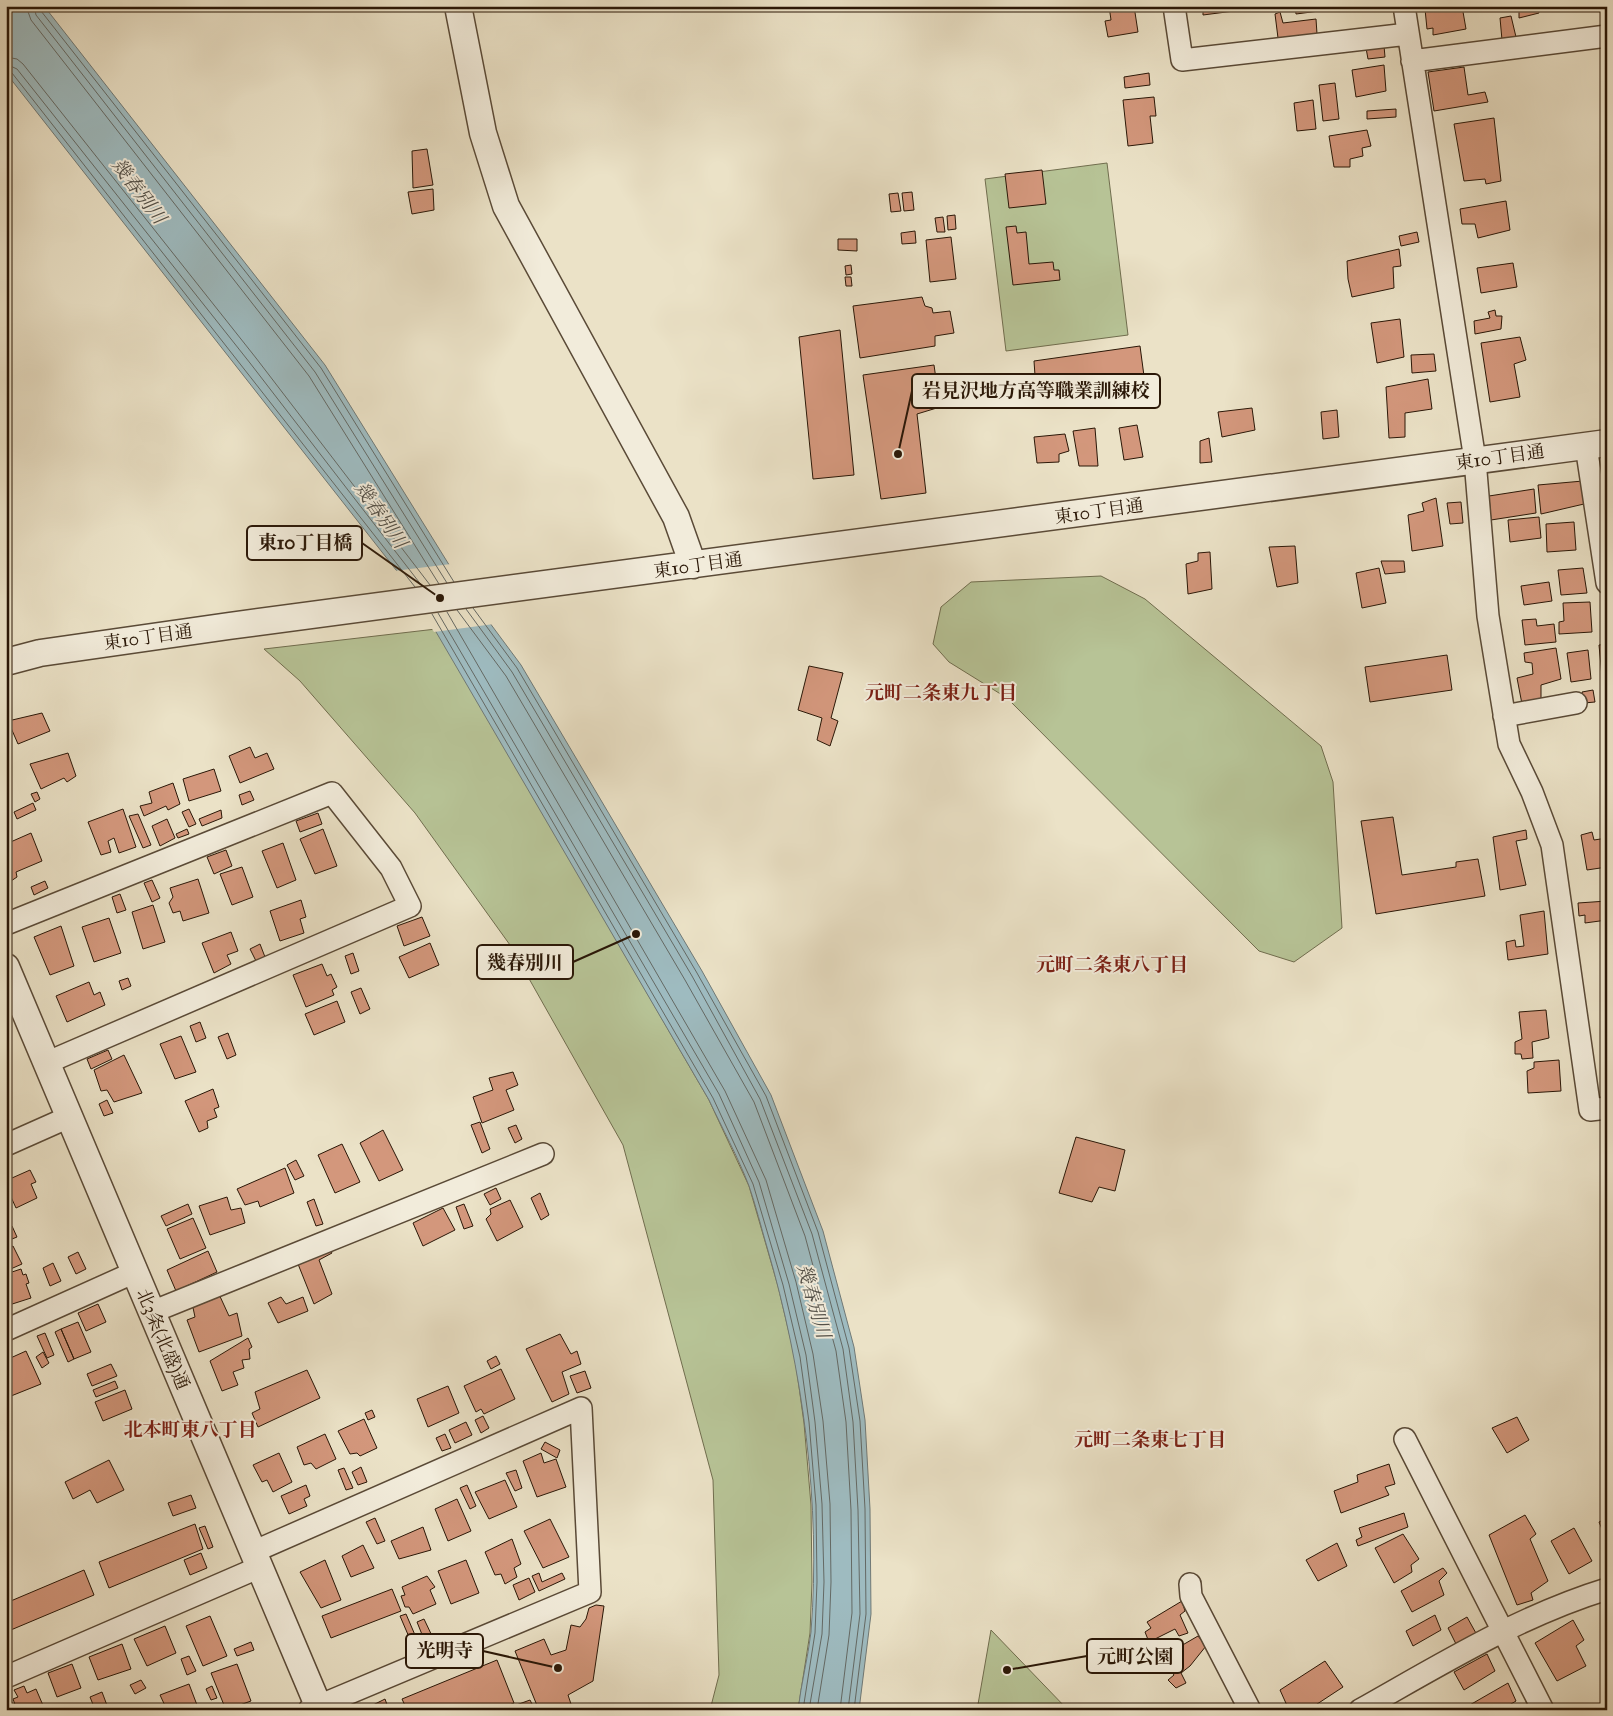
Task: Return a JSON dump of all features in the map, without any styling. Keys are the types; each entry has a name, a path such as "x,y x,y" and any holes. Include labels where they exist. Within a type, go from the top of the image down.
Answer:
{"street":[{"path":"458,6 483,133 506,206 676,517 693,565"},
{"path":"1174,6 1182,60 1408,34"},
{"path":"1404,6 1474,460 1488,616 1508,744 1532,792 1552,845 1590,1110 1607,1108"},
{"path":"1412,61 1607,36"},
{"path":"1597,444 1607,583"},
{"name":"東10丁目通","path":"6,662 40,654 128,640 1597,444"},
{"path":"1504,716 1576,703"},
{"path":"6,924 332,793 391,868 410,906 46,1063"},
{"name":"北3条(北盛)通","path":"6,967 256,1560 316,1708"},
{"path":"6,1145 69,1117"},
{"path":"152,1312 543,1154"},
{"path":"6,1330 135,1272"},
{"path":"6,1677 581,1408 590,1592 316,1708"},
{"path":"1405,1439 1543,1710"},
{"path":"1190,1584 1191,1596 1250,1710"},
{"path":"1360,1710 1502,1631 1572,1600 1607,1589"}],"green space":[{"path":"1107,163 1128,335 1006,351 985,179"},
{"path":"1101,576 1145,599 1321,746 1333,782 1342,928 1294,962 1259,951 1007,698 949,662 933,644 941,607 971,582"},
{"path":"436,629 709,1100 749,1186 778,1286 795,1358 804,1423 811,1505 812,1582 810,1633 798,1710 710,1710 719,1675 713,1480 623,1145 510,945 415,813 300,681 264,649"},
{"path":"991,1630 1068,1710 977,1710"}],"water":[{"path":"6,6 44,6 325,365 461,584 521,665 702,971 771,1095 823,1231 854,1347 865,1420 870,1509 871,1614 859,1710 798,1710 811,1632 813,1583 811,1486 799,1389 780,1294 754,1201 740,1164 709,1100 411,589 6,73"}],"pier":[{"path":"451,564 494,624 434,632 394,571"}],"building":[{"path":"1109,6 1134,6 1138,32 1108,37 1105,21 1111,20"},
{"path":"1203,6 1233,6 1234,11 1203,15"},
{"path":"1295,6 1318,6 1319,11 1296,14"},
{"path":"1462,6 1466,29 1433,35 1433,28 1427,29 1425,9"},
{"path":"1519,6 1538,6 1539,13 1519,18"},
{"path":"1280,12 1283,23 1316,19 1317,34 1278,38 1275,14"},
{"path":"1511,16 1516,37 1502,40 1500,18"},
{"path":"1384,46 1385,57 1368,59 1366,48"},
{"path":"1384,65 1386,91 1356,97 1352,70"},
{"path":"1464,67 1468,95 1485,92 1488,102 1434,111 1428,72"},
{"path":"1149,73 1150,85 1125,88 1124,77"},
{"path":"1335,83 1339,119 1323,121 1319,85"},
{"path":"1154,97 1156,116 1150,116 1153,143 1128,146 1123,100"},
{"path":"1313,100 1316,129 1297,131 1294,103"},
{"path":"1396,109 1396,117 1367,119 1367,111"},
{"path":"1494,118 1501,181 1486,184 1485,179 1464,181 1454,124"},
{"path":"1367,130 1371,146 1362,148 1363,156 1350,159 1350,167 1334,167 1329,136"},
{"path":"427,149 433,185 413,188 412,151"},
{"path":"1042,170 1046,204 1009,208 1005,174"},
{"path":"433,189 434,210 412,214 408,192"},
{"path":"912,192 914,210 904,211 902,193"},
{"path":"898,193 901,211 891,212 889,194"},
{"path":"1506,201 1510,230 1478,238 1475,224 1462,224 1460,209"},
{"path":"955,215 956,229 948,230 947,216"},
{"path":"943,217 945,232 937,232 935,218"},
{"path":"1016,226 1017,233 1026,232 1029,264 1053,262 1054,270 1059,270 1060,280 1013,285 1006,227"},
{"path":"915,231 916,243 902,244 901,233"},
{"path":"1417,232 1419,242 1401,246 1399,236"},
{"path":"951,237 956,279 930,282 926,240"},
{"path":"838,239 857,239 857,251 838,250"},
{"path":"1399,249 1401,266 1393,267 1394,288 1352,297 1347,261"},
{"path":"1513,263 1517,287 1481,293 1477,268"},
{"path":"851,265 852,274 846,275 845,266"},
{"path":"845,277 851,277 852,286 846,286"},
{"path":"922,297 925,306 932,308 933,313 950,311 954,333 935,336 935,346 860,358 853,306"},
{"path":"1495,310 1496,316 1502,316 1501,329 1475,334 1474,321 1490,318 1488,312"},
{"path":"1400,319 1404,357 1377,363 1371,323"},
{"path":"840,330 854,475 813,479 799,337"},
{"path":"1520,337 1526,360 1514,364 1520,397 1490,402 1481,343"},
{"path":"1140,346 1144,376 1036,390 1034,361"},
{"path":"1434,354 1436,371 1412,373 1411,355"},
{"path":"934,365 940,407 917,414 926,493 881,499 863,375"},
{"path":"1428,379 1432,409 1405,413 1405,437 1389,438 1386,387"},
{"path":"1252,408 1255,430 1222,437 1218,412"},
{"path":"1337,410 1339,437 1323,439 1321,412"},
{"path":"1137,425 1143,457 1124,460 1119,428"},
{"path":"1095,428 1098,466 1079,466 1073,431"},
{"path":"1065,434 1069,451 1059,454 1059,462 1037,463 1034,437"},
{"path":"1209,438 1212,462 1200,463 1200,441"},
{"path":"1583,481 1584,504 1541,514 1538,485"},
{"path":"1534,489 1536,513 1491,520 1489,496"},
{"path":"1436,498 1443,546 1412,551 1408,515 1424,511 1422,503"},
{"path":"1461,502 1463,523 1450,524 1447,503"},
{"path":"1539,517 1541,538 1510,542 1508,520"},
{"path":"1574,522 1576,550 1547,552 1546,524"},
{"path":"1295,546 1298,583 1277,587 1269,547"},
{"path":"1210,552 1212,589 1188,594 1186,564 1198,561 1198,553"},
{"path":"1381,561 1404,561 1405,572 1385,574"},
{"path":"1379,568 1386,603 1362,608 1356,573"},
{"path":"1583,568 1587,593 1561,595 1558,570"},
{"path":"1549,582 1552,601 1524,605 1521,586"},
{"path":"1590,602 1592,632 1559,634 1559,622 1564,621 1563,603"},
{"path":"1536,619 1537,626 1554,624 1556,642 1525,645 1522,620"},
{"path":"1607,644 1607,676 1602,677 1599,645"},
{"path":"1556,648 1561,679 1541,685 1541,703 1522,704 1517,678 1533,674 1532,663 1525,662 1524,653"},
{"path":"1588,650 1591,679 1571,682 1567,653"},
{"path":"1447,655 1452,690 1370,702 1365,667"},
{"path":"809,666 843,673 831,718 838,721 830,746 817,740 822,718 798,710"},
{"path":"1593,690 1595,702 1584,703 1582,692"},
{"path":"42,713 50,731 18,744 8,721"},
{"path":"1604,729 1607,729 1607,766"},
{"path":"250,747 255,758 267,753 274,769 240,783 229,756"},
{"path":"68,753 76,776 67,782 64,778 41,789 30,764"},
{"path":"214,769 221,791 189,801 183,779"},
{"path":"173,783 180,804 168,810 166,806 144,816 140,806 152,803 149,792"},
{"path":"250,791 254,800 242,805 239,795"},
{"path":"37,792 40,799 35,802 31,794"},
{"path":"33,803 36,810 17,819 14,812"},
{"path":"123,809 136,847 119,853 114,838 108,841 111,852 101,855 88,822"},
{"path":"189,809 196,824 189,827 182,812"},
{"path":"221,810 222,818 202,826 199,819"},
{"path":"318,813 322,824 300,832 296,821"},
{"path":"138,814 151,845 143,848 129,816"},
{"path":"1393,817 1402,875 1456,867 1456,862 1478,859 1485,896 1376,914 1361,821"},
{"path":"167,819 175,838 160,846 152,826"},
{"path":"187,829 189,834 178,838 176,834"},
{"path":"323,829 337,866 315,874 300,839"},
{"path":"1526,830 1527,839 1516,841 1526,885 1500,890 1493,837"},
{"path":"1592,832 1594,840 1607,838 1607,867 1587,870 1581,835"},
{"path":"31,833 42,861 16,872 17,877 8,883 6,844"},
{"path":"283,843 296,880 277,888 262,851"},
{"path":"226,850 232,866 214,874 207,857"},
{"path":"242,867 253,897 232,905 220,874"},
{"path":"198,879 209,913 183,921 180,911 173,913 169,903 173,897 170,888"},
{"path":"152,880 160,898 152,902 144,883"},
{"path":"45,881 48,888 34,895 31,887"},
{"path":"120,894 126,910 117,913 112,897"},
{"path":"301,900 306,917 300,919 304,933 280,941 270,911"},
{"path":"1607,901 1607,920 1585,923 1585,915 1579,916 1578,903"},
{"path":"153,905 165,942 143,949 132,912"},
{"path":"1544,911 1548,954 1508,960 1506,942 1515,940 1516,947 1524,946 1520,915"},
{"path":"422,917 430,936 404,946 397,926"},
{"path":"109,918 121,953 94,962 82,927"},
{"path":"61,926 74,966 50,975 34,937"},
{"path":"231,932 238,951 227,955 231,964 214,973 202,943"},
{"path":"430,943 439,965 409,978 399,957"},
{"path":"260,944 265,957 256,961 250,949"},
{"path":"353,953 359,971 351,974 345,956"},
{"path":"322,964 327,976 331,974 337,987 332,990 334,995 306,1007 293,975"},
{"path":"128,978 131,986 122,990 119,981"},
{"path":"89,982 94,995 100,992 105,1005 67,1022 56,996"},
{"path":"361,988 370,1009 360,1014 351,992"},
{"path":"337,1001 345,1022 314,1035 305,1014"},
{"path":"1546,1010 1549,1038 1532,1042 1533,1058 1522,1059 1521,1054 1515,1054 1515,1042 1522,1039 1519,1012"},
{"path":"200,1022 206,1038 196,1042 190,1026"},
{"path":"228,1033 236,1055 227,1059 218,1037"},
{"path":"181,1036 196,1072 175,1079 160,1044"},
{"path":"108,1050 112,1059 91,1069 87,1059"},
{"path":"124,1055 142,1093 114,1102 107,1090 101,1091 94,1070"},
{"path":"1559,1060 1561,1091 1528,1093 1527,1071 1534,1068 1534,1062"},
{"path":"513,1072 518,1085 506,1090 514,1110 482,1123 473,1097 493,1090 489,1078"},
{"path":"213,1089 219,1107 214,1109 217,1117 207,1121 208,1128 199,1132 185,1101"},
{"path":"107,1100 113,1113 104,1116 99,1104"},
{"path":"480,1122 490,1149 482,1153 471,1125"},
{"path":"516,1125 522,1139 515,1143 508,1128"},
{"path":"383,1130 403,1170 379,1181 360,1143"},
{"path":"1076,1137 1125,1150 1115,1191 1099,1187 1092,1202 1059,1193"},
{"path":"342,1144 360,1182 335,1193 318,1155"},
{"path":"296,1160 304,1176 295,1180 287,1165"},
{"path":"285,1168 294,1193 260,1207 258,1201 245,1205 237,1189"},
{"path":"9,1169 12,1178 30,1170 36,1182 31,1184 37,1198 16,1208 6,1186 6,1170"},
{"path":"496,1188 501,1199 490,1205 484,1194"},
{"path":"540,1193 549,1215 541,1220 531,1198"},
{"path":"227,1197 231,1210 241,1208 245,1223 210,1235 199,1206"},
{"path":"314,1199 323,1224 316,1226 307,1202"},
{"path":"510,1200 523,1227 497,1241 486,1219 491,1214 490,1209"},
{"path":"188,1204 192,1214 166,1226 161,1216"},
{"path":"464,1204 473,1226 464,1229 456,1207"},
{"path":"443,1208 455,1230 423,1246 413,1223"},
{"path":"193,1218 206,1248 180,1259 167,1229"},
{"path":"12,1226 17,1237 7,1241 6,1229"},
{"path":"13,1246 22,1264 6,1271 6,1249"},
{"path":"329,1248 332,1253 319,1260 332,1294 314,1304 298,1264"},
{"path":"208,1251 217,1272 176,1291 167,1270"},
{"path":"78,1252 86,1269 76,1274 68,1257"},
{"path":"53,1263 61,1281 50,1286 43,1268"},
{"path":"21,1269 23,1275 26,1274 29,1283 26,1284 31,1298 6,1306 6,1274"},
{"path":"218,1292 229,1316 237,1313 242,1336 199,1352 187,1320 195,1317 192,1303"},
{"path":"281,1297 286,1304 303,1297 308,1311 278,1323 268,1303"},
{"path":"98,1304 106,1322 86,1331 78,1313"},
{"path":"78,1322 91,1352 74,1359 61,1329"},
{"path":"61,1329 74,1359 68,1362 55,1332"},
{"path":"45,1333 54,1355 47,1358 37,1336"},
{"path":"560,1334 571,1354 577,1351 581,1364 562,1372 569,1394 552,1402 526,1349"},
{"path":"248,1338 252,1347 249,1349 250,1359 242,1360 244,1368 233,1372 238,1385 222,1391 210,1361"},
{"path":"26,1351 41,1384 11,1396 6,1384 6,1360"},
{"path":"43,1352 49,1363 42,1368 36,1357"},
{"path":"496,1356 500,1364 491,1369 487,1361"},
{"path":"111,1364 117,1376 92,1386 87,1374"},
{"path":"501,1369 515,1399 484,1414 481,1409 476,1412 464,1386"},
{"path":"307,1370 320,1398 258,1427 252,1413 260,1409 255,1392"},
{"path":"585,1371 591,1388 577,1393 570,1376"},
{"path":"115,1381 118,1388 96,1397 93,1390"},
{"path":"448,1386 459,1413 428,1427 417,1399"},
{"path":"125,1390 132,1409 103,1421 95,1402"},
{"path":"372,1410 375,1417 368,1420 365,1413"},
{"path":"483,1416 489,1428 481,1433 475,1420"},
{"path":"1517,1417 1529,1440 1507,1453 1492,1428"},
{"path":"364,1419 377,1448 360,1456 357,1453 350,1454 338,1431"},
{"path":"466,1422 472,1435 455,1443 449,1430"},
{"path":"325,1434 336,1459 316,1469 311,1463 304,1465 297,1447"},
{"path":"445,1434 451,1448 442,1451 436,1438"},
{"path":"545,1442 560,1450 557,1458 541,1449"},
{"path":"279,1453 292,1482 273,1492 267,1480 262,1482 253,1465"},
{"path":"541,1453 544,1463 556,1459 566,1487 537,1497 523,1461"},
{"path":"109,1460 124,1490 97,1503 90,1490 73,1499 65,1482"},
{"path":"1389,1464 1395,1484 1385,1487 1389,1495 1341,1513 1334,1491 1358,1482 1357,1475"},
{"path":"361,1467 367,1482 358,1485 352,1472"},
{"path":"344,1468 353,1488 346,1490 338,1470"},
{"path":"516,1470 522,1488 515,1491 506,1473"},
{"path":"505,1480 517,1507 489,1519 475,1492"},
{"path":"306,1485 310,1496 304,1499 307,1506 289,1514 281,1496"},
{"path":"467,1485 476,1506 470,1509 460,1488"},
{"path":"191,1495 196,1508 173,1516 168,1503"},
{"path":"457,1499 471,1531 448,1541 435,1509"},
{"path":"1404,1513 1408,1527 1358,1546 1356,1540 1362,1537 1359,1528"},
{"path":"1525,1515 1536,1534 1530,1539 1548,1581 1531,1593 1533,1600 1517,1605 1489,1535"},
{"path":"375,1518 385,1541 377,1544 366,1522"},
{"path":"1607,1518 1607,1541 1599,1522"},
{"path":"550,1519 569,1557 543,1568 524,1531"},
{"path":"195,1524 203,1549 109,1588 99,1562"},
{"path":"205,1526 213,1547 208,1549 199,1528"},
{"path":"423,1527 431,1550 399,1559 391,1541"},
{"path":"1574,1528 1592,1561 1569,1574 1551,1541"},
{"path":"1403,1534 1419,1559 1411,1565 1412,1572 1394,1583 1375,1548"},
{"path":"512,1539 521,1564 514,1568 517,1577 505,1584 501,1574 495,1575 485,1552"},
{"path":"1337,1543 1347,1566 1318,1581 1306,1560"},
{"path":"363,1545 374,1568 351,1577 342,1556"},
{"path":"201,1553 207,1568 190,1575 184,1560"},
{"path":"325,1560 341,1600 321,1608 300,1572"},
{"path":"466,1560 479,1593 451,1604 438,1571"},
{"path":"1443,1568 1447,1573 1439,1581 1444,1595 1412,1612 1401,1591"},
{"path":"84,1570 94,1595 6,1632 6,1603"},
{"path":"539,1573 542,1582 562,1573 565,1579 539,1591 532,1576"},
{"path":"427,1576 435,1587 430,1590 436,1604 413,1614 409,1607 405,1607 401,1596 405,1595 402,1587"},
{"path":"529,1578 535,1592 519,1600 513,1585"},
{"path":"392,1589 401,1611 331,1638 322,1616"},
{"path":"1182,1601 1185,1611 1180,1615 1188,1633 1179,1636 1175,1629 1149,1642 1145,1632 1151,1628 1147,1622"},
{"path":"596,1605 604,1606 593,1681 568,1695 573,1710 534,1710 538,1708 515,1651 544,1639 551,1655 566,1650 571,1625 580,1627 586,1619 589,1608"},
{"path":"406,1614 418,1642 412,1644 400,1616"},
{"path":"1435,1615 1441,1630 1413,1646 1406,1631"},
{"path":"210,1616 227,1656 203,1666 186,1626"},
{"path":"1467,1617 1477,1635 1457,1646 1448,1628"},
{"path":"424,1619 433,1638 425,1642 417,1622"},
{"path":"1573,1620 1584,1640 1576,1646 1586,1666 1557,1681 1535,1643"},
{"path":"165,1626 176,1653 147,1666 134,1639"},
{"path":"1198,1636 1206,1646 1190,1666 1181,1673 1186,1683 1176,1688 1168,1680 1174,1675 1162,1657"},
{"path":"251,1642 254,1650 237,1656 234,1649"},
{"path":"122,1644 131,1669 98,1680 89,1657"},
{"path":"1487,1654 1495,1671 1464,1690 1454,1672"},
{"path":"189,1656 196,1671 187,1675 181,1659"},
{"path":"497,1660 514,1703 498,1710 407,1710 402,1699"},
{"path":"1325,1661 1343,1687 1308,1710 1289,1710 1280,1690"},
{"path":"72,1664 81,1688 57,1697 48,1673"},
{"path":"237,1664 251,1701 226,1710 211,1673"},
{"path":"141,1680 146,1688 135,1694 130,1685"},
{"path":"1508,1683 1516,1701 1506,1707 1507,1710 1469,1710 1468,1706"},
{"path":"189,1684 197,1705 185,1710 167,1710 160,1695"},
{"path":"24,1686 27,1693 36,1689 45,1710 17,1710 13,1699 18,1697 14,1690"},
{"path":"212,1686 217,1698 211,1700 206,1689"},
{"path":"102,1692 108,1708 104,1710 101,1710 99,1705 94,1707 90,1697"},
{"path":"385,1699 389,1710 363,1710"},
{"path":"530,1700 534,1708 508,1710 508,1708"}],"place":[{"name":"岩見沢地方高等職業訓練校","path":"898,454"},
{"name":"東10丁目橋","path":"440,598"},
{"name":"幾春別川","path":"636,934"},
{"name":"光明寺","path":"558,1668"},
{"name":"元町公園","path":"1007,1670"}],"district":[{"name":"元町二条東九丁目","path":"941,692"},
{"name":"元町二条東八丁目","path":"1112,964"},
{"name":"北本町東八丁目","path":"190,1429"},
{"name":"元町二条東七丁目","path":"1150,1439"}]}
